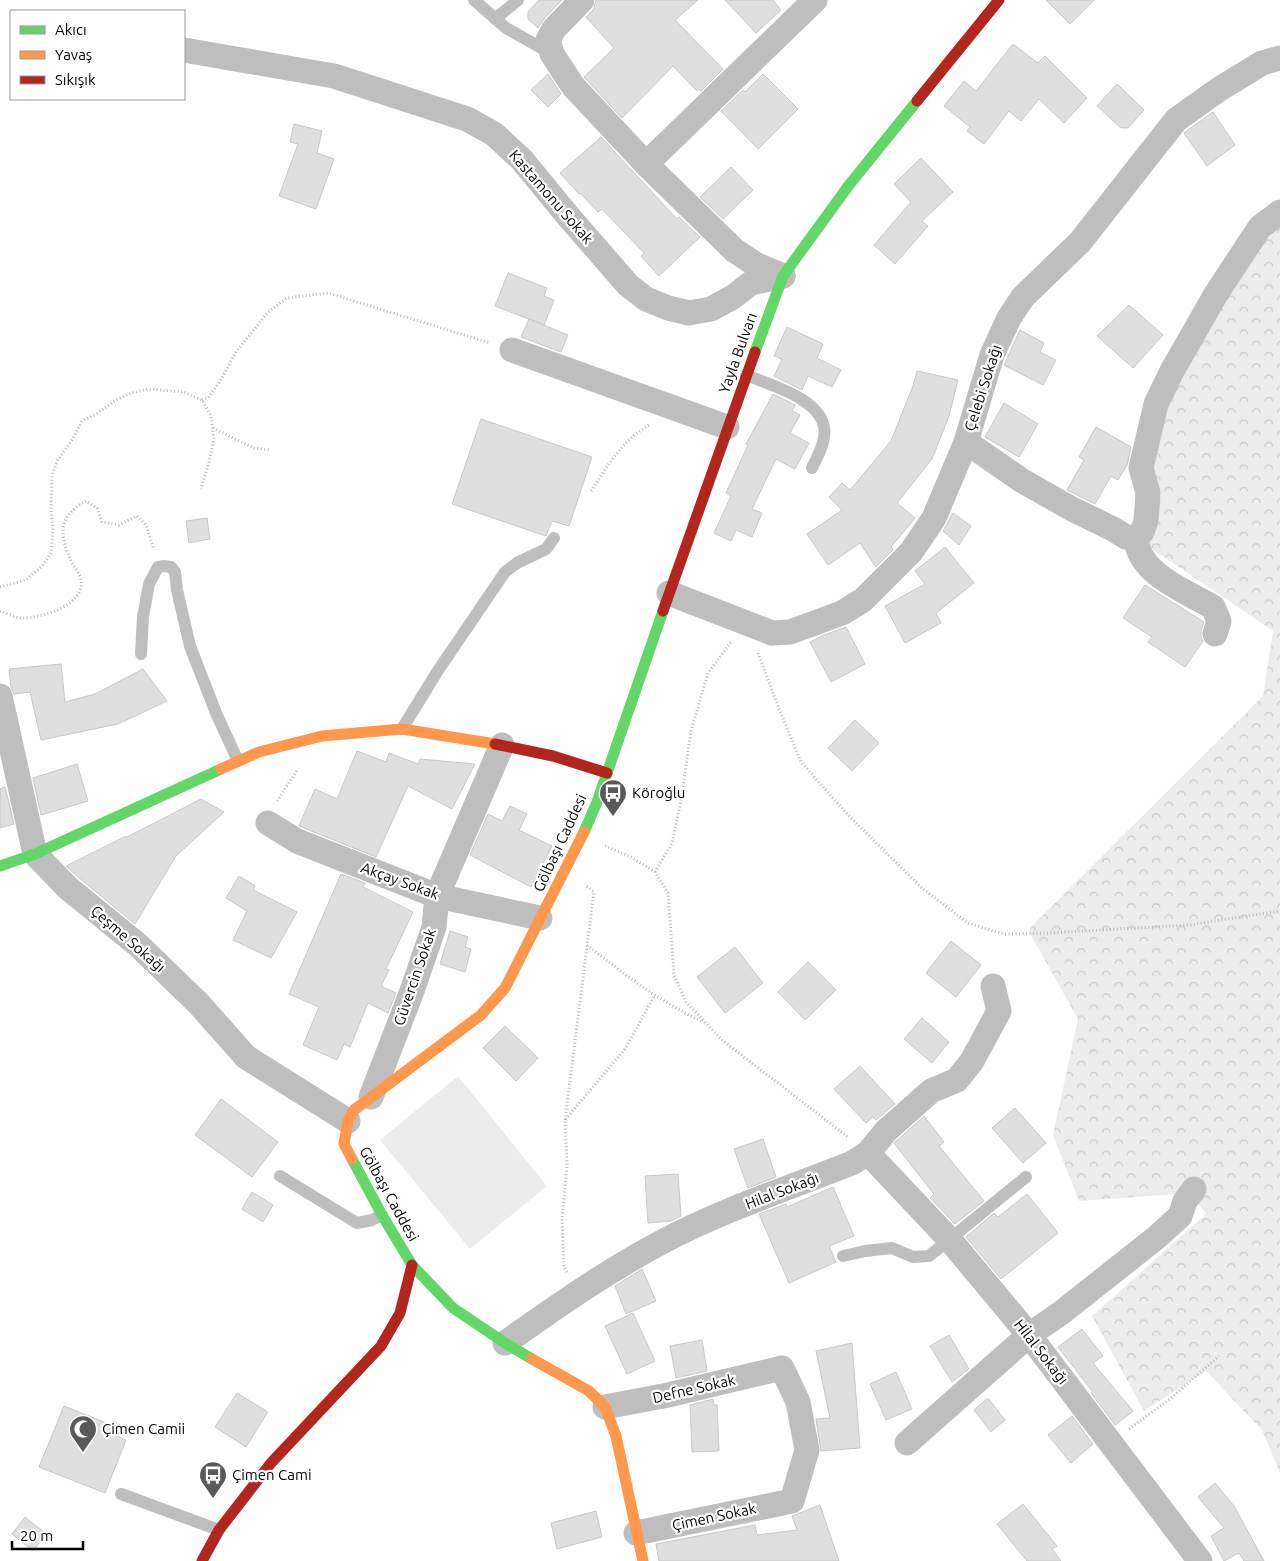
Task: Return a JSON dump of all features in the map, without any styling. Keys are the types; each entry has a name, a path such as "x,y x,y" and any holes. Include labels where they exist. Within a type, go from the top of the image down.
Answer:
{"street":[{"path":"582,0 554,30 548,40 552,54 573,86 646,164 734,250 755,264 783,276"},
{"path":"646,164 815,0"},
{"name":"Yayla Bulvarı","path":"607,772 727,427 783,276 849,185 999,0"},
{"name":"Kastamonu Sokak","path":"185,50 334,76 467,119 494,134 522,160 628,285 646,299 668,308 689,313 711,309 733,297 752,282 783,276"},
{"name":"Çelebi Sokağı","path":"669,593 772,632 790,632 842,614 868,595 910,552 934,518 966,442 992,355 1009,318 1023,298 1080,242 1176,120 1218,90 1262,63 1280,58"},
{"path":"1215,634 1219,622 1213,607 1174,587 1151,568 1136,548 1136,538 1142,532 1146,521 1148,493 1141,468 1156,404 1172,371 1225,279 1260,227 1280,212"},
{"path":"512,350 727,427"},
{"path":"966,442 1021,480 1126,537 1136,538"},
{"path":"0,696 35,854"},
{"path":"0,866 35,854 259,752 322,736 402,729 502,745 553,756 607,772"},
{"name":"Güvercin Sokak","path":"371,1097 412,991 434,927 437,896 502,745"},
{"name":"Gölbaşı Caddesi","path":"607,772 597,802 582,836 505,988 481,1015 354,1110 348,1121 344,1144 382,1215 412,1265 453,1308 505,1343 588,1391 605,1407 616,1436 643,1561"},
{"name":"Akçay Sokak","path":"268,822 297,841 437,896 540,918"},
{"name":"Çeşme Sokağı","path":"35,854 68,888 138,945 199,1004 246,1057 348,1121"},
{"name":"Hilal Sokağı","path":"505,1343 578,1292 662,1242 726,1213 852,1163 868,1153 886,1131 931,1091 957,1080 972,1061 998,1011 993,986"},
{"name":"Hİlal Sokağı","path":"868,1153 950,1240 1028,1335 1200,1561"},
{"path":"908,1443 1028,1335 1061,1312 1157,1237 1180,1216 1185,1201 1194,1189"},
{"path":"202,1561 219,1530 271,1463 381,1346 400,1313 412,1265"},
{"name":"Defne Sokak","path":"605,1407 668,1396 782,1368 798,1402 807,1450 792,1501"},
{"name":"Çimen Sokak","path":"636,1533 792,1501"}],"lane":[{"path":"474,0 506,28 552,54"},
{"path":"495,19 518,0"},
{"path":"746,376 782,389 813,407 820,415 825,429 821,448 812,468"},
{"path":"402,729 437,672 505,572 517,562 546,549 554,538"},
{"path":"141,654 143,617 148,584 158,567 171,567 175,572 177,590 190,646 216,713 238,761"},
{"path":"280,1176 357,1223 382,1215"},
{"path":"843,1256 892,1248 913,1256 929,1256 1026,1177"},
{"path":"121,1494 219,1530"}],"path":[{"path":"202,400 208,398 220,383 236,352 268,312 286,298 328,293 512,350"},
{"path":"0,587 26,580 42,566 51,553 53,530 51,510 52,475 58,460 82,421 98,414 116,400 131,393 148,389 184,392 202,400 211,416 214,439 201,489"},
{"path":"590,491 610,461 636,432 653,422"},
{"path":"213,428 254,448 270,450"},
{"path":"0,611 20,618 46,615 64,608 78,594 81,580 63,542 64,523 65,518 76,506 86,501 97,508 102,522 119,525 137,516 146,525 153,544 158,567"},
{"path":"655,872 672,843 682,801 691,731 708,673 729,642 760,629 758,654 801,762 848,814 923,889 968,923 1003,934 1049,933 1189,925 1280,911"},
{"path":"268,822 278,798 300,767"},
{"path":"582,836 631,857 655,872 668,893 674,975 686,1002 722,1040 868,1153"},
{"path":"563,874 586,885 594,892 565,1120 568,1166 562,1218 564,1268 578,1292"},
{"path":"587,945 655,995 687,1015 707,1024"},
{"path":"565,1120 625,1049 655,995"},
{"path":"1110,1442 1170,1399 1219,1356"}],"green space":[{"path":"1280,217 1280,1473 1262,1430 1206,1371 1144,1411 1092,1316 1206,1214 1190,1193 1079,1201 1053,1135 1078,1019 1028,930 1263,696 1273,631 1136,538 1156,404"},
{"path":"458,1076 547,1186 470,1249 380,1140"}],"building":[{"path":"539,0 562,0 538,28 528,19 528,12"},
{"path":"596,0 698,0 675,20 723,69 701,91 699,89 697,91 673,66 622,118 584,77 614,48 586,17 593,10"},
{"path":"725,0 773,0 781,10 756,33"},
{"path":"1046,0 1094,0 1070,24"},
{"path":"1013,44 1038,63 1045,56 1087,98 1064,123 1039,99 1021,121 1009,111 984,144 967,131 970,127 944,106 964,81 976,91"},
{"path":"548,74 561,94 548,107 531,90"},
{"path":"763,74 798,109 758,149 721,111 743,90 745,92"},
{"path":"1117,84 1144,110 1128,128 1121,128 1097,106"},
{"path":"1213,112 1235,145 1207,166 1184,133"},
{"path":"294,124 322,131 317,153 334,159 316,209 279,196 298,144 290,142"},
{"path":"601,137 677,219 679,217 700,237 659,276 641,256 644,253 602,209 598,212 560,173"},
{"path":"921,158 953,192 922,221 928,226 895,264 874,245 911,202 894,184"},
{"path":"731,167 753,190 723,219 700,197"},
{"path":"508,273 547,288 544,296 554,300 544,325 495,306"},
{"path":"1129,305 1163,335 1133,368 1097,336"},
{"path":"529,319 568,335 561,352 521,337"},
{"path":"787,327 823,344 817,358 841,370 832,387 808,376 802,390 774,376 782,359 774,356"},
{"path":"1020,330 1044,343 1040,352 1056,360 1043,385 1004,365"},
{"path":"917,371 958,380 949,416 932,459 897,503 915,518 891,547 893,550 876,567 860,543 828,565 807,534 842,510 829,497 842,483 850,490 891,441"},
{"path":"773,394 795,405 792,411 800,415 790,433 809,443 795,469 776,459 752,509 762,513 752,537 736,530 731,541 714,533 731,496 726,493 748,445 746,444"},
{"path":"1004,403 1038,424 1019,457 985,437"},
{"path":"481,419 592,457 569,526 552,521 546,536 452,504"},
{"path":"1096,427 1131,447 1127,465 1118,480 1111,476 1095,504 1067,490 1084,460 1079,457"},
{"path":"953,513 971,526 959,545 943,531"},
{"path":"207,518 210,539 189,543 186,521"},
{"path":"945,547 974,583 936,613 941,623 905,643 885,606 925,584 915,571"},
{"path":"1145,585 1204,622 1201,630 1203,641 1185,667 1148,642 1152,637 1123,618"},
{"path":"846,627 865,664 831,682 810,642"},
{"path":"61,664 65,702 95,694 143,669 167,701 118,724 41,740 30,692 14,694 11,687 9,669"},
{"path":"855,720 879,743 852,771 828,748"},
{"path":"357,751 386,762 389,753 418,764 420,759 475,764 452,809 408,786 376,857 299,826 315,789 337,799"},
{"path":"77,764 88,801 41,815 33,778"},
{"path":"5,787 14,824 0,828 0,789"},
{"path":"201,799 224,812 176,856 135,924 66,866 127,837"},
{"path":"510,806 527,814 519,830 552,846 531,887 470,855 488,814 502,821"},
{"path":"341,874 365,883 363,887 413,912 386,969 389,970 381,986 396,993 388,1013 368,1003 350,1047 344,1044 337,1060 303,1045 319,1007 289,994"},
{"path":"239,876 255,886 253,890 297,912 271,958 233,940 247,911 226,898"},
{"path":"450,931 468,937 465,947 471,949 465,972 440,964"},
{"path":"951,941 981,965 956,997 926,973"},
{"path":"735,947 763,983 725,1013 697,977"},
{"path":"808,962 836,990 805,1020 778,992"},
{"path":"922,1018 949,1042 932,1063 904,1039"},
{"path":"505,1026 538,1058 516,1081 483,1048"},
{"path":"860,1066 895,1104 876,1120 873,1117 866,1123 834,1089"},
{"path":"221,1099 278,1142 252,1177 195,1135"},
{"path":"1015,1108 1046,1143 1023,1163 992,1128"},
{"path":"924,1116 944,1142 939,1146 984,1201 955,1224 930,1198 934,1194 894,1143"},
{"path":"763,1139 776,1177 748,1188 734,1149"},
{"path":"678,1174 681,1216 671,1221 648,1223 645,1176"},
{"path":"833,1187 854,1236 829,1246 836,1262 789,1283 759,1214 786,1204 787,1207"},
{"path":"252,1192 273,1205 263,1222 242,1209"},
{"path":"1027,1194 1058,1233 1001,1279 966,1237 994,1213 998,1217"},
{"path":"642,1269 656,1301 626,1314 615,1286"},
{"path":"633,1313 655,1361 627,1374 605,1326"},
{"path":"1082,1329 1103,1356 1093,1363 1133,1411 1115,1425 1091,1393 1093,1392 1058,1347"},
{"path":"949,1335 969,1369 952,1382 930,1346"},
{"path":"702,1340 707,1371 676,1378 670,1346"},
{"path":"852,1343 860,1448 821,1451 816,1419 830,1418 816,1351"},
{"path":"896,1372 912,1409 886,1420 870,1384"},
{"path":"237,1393 268,1412 246,1447 215,1427"},
{"path":"988,1398 1005,1420 991,1432 974,1410"},
{"path":"713,1399 714,1405 717,1405 719,1451 692,1452 690,1405"},
{"name":"Çimen Camii","path":"64,1406 119,1428 116,1435 126,1440 105,1493 39,1467"},
{"path":"1072,1416 1093,1444 1071,1463 1048,1435"},
{"path":"1215,1483 1234,1506 1264,1561 1244,1561 1239,1553 1224,1561 1211,1536 1224,1528 1198,1497"},
{"path":"1023,1504 1057,1546 1052,1549 1061,1561 1027,1561 997,1524"},
{"path":"820,1505 839,1561 659,1561 656,1544 755,1525 757,1535 797,1530 792,1516"},
{"path":"596,1511 602,1537 557,1549 551,1523"},
{"path":"25,1517 46,1534 33,1551 12,1534"}],"traffic: fast":[{"path":"755,352 783,276 849,185 917,101"},
{"path":"584,832 597,802 663,611"},
{"path":"0,866 35,854 221,769"},
{"path":"352,1159 412,1265 453,1308 532,1359"}],"traffic: slow":[{"path":"221,769 259,752 322,736 402,729 495,744"},
{"path":"352,1159 344,1144 348,1121 354,1110 481,1015 505,988 584,832"},
{"path":"532,1359 589,1391 605,1407 616,1436 643,1561"}],"traffic: jam":[{"path":"917,101 999,0"},
{"path":"663,611 755,352"},
{"path":"495,744 553,756 607,773"},
{"path":"202,1561 219,1530 271,1463 381,1346 400,1313 412,1265"}],"place":[{"name":"Köroğlu","path":"613,817"},
{"name":"Çimen Camii","path":"83,1453"},
{"name":"Çimen Cami","path":"213,1499"}]}
